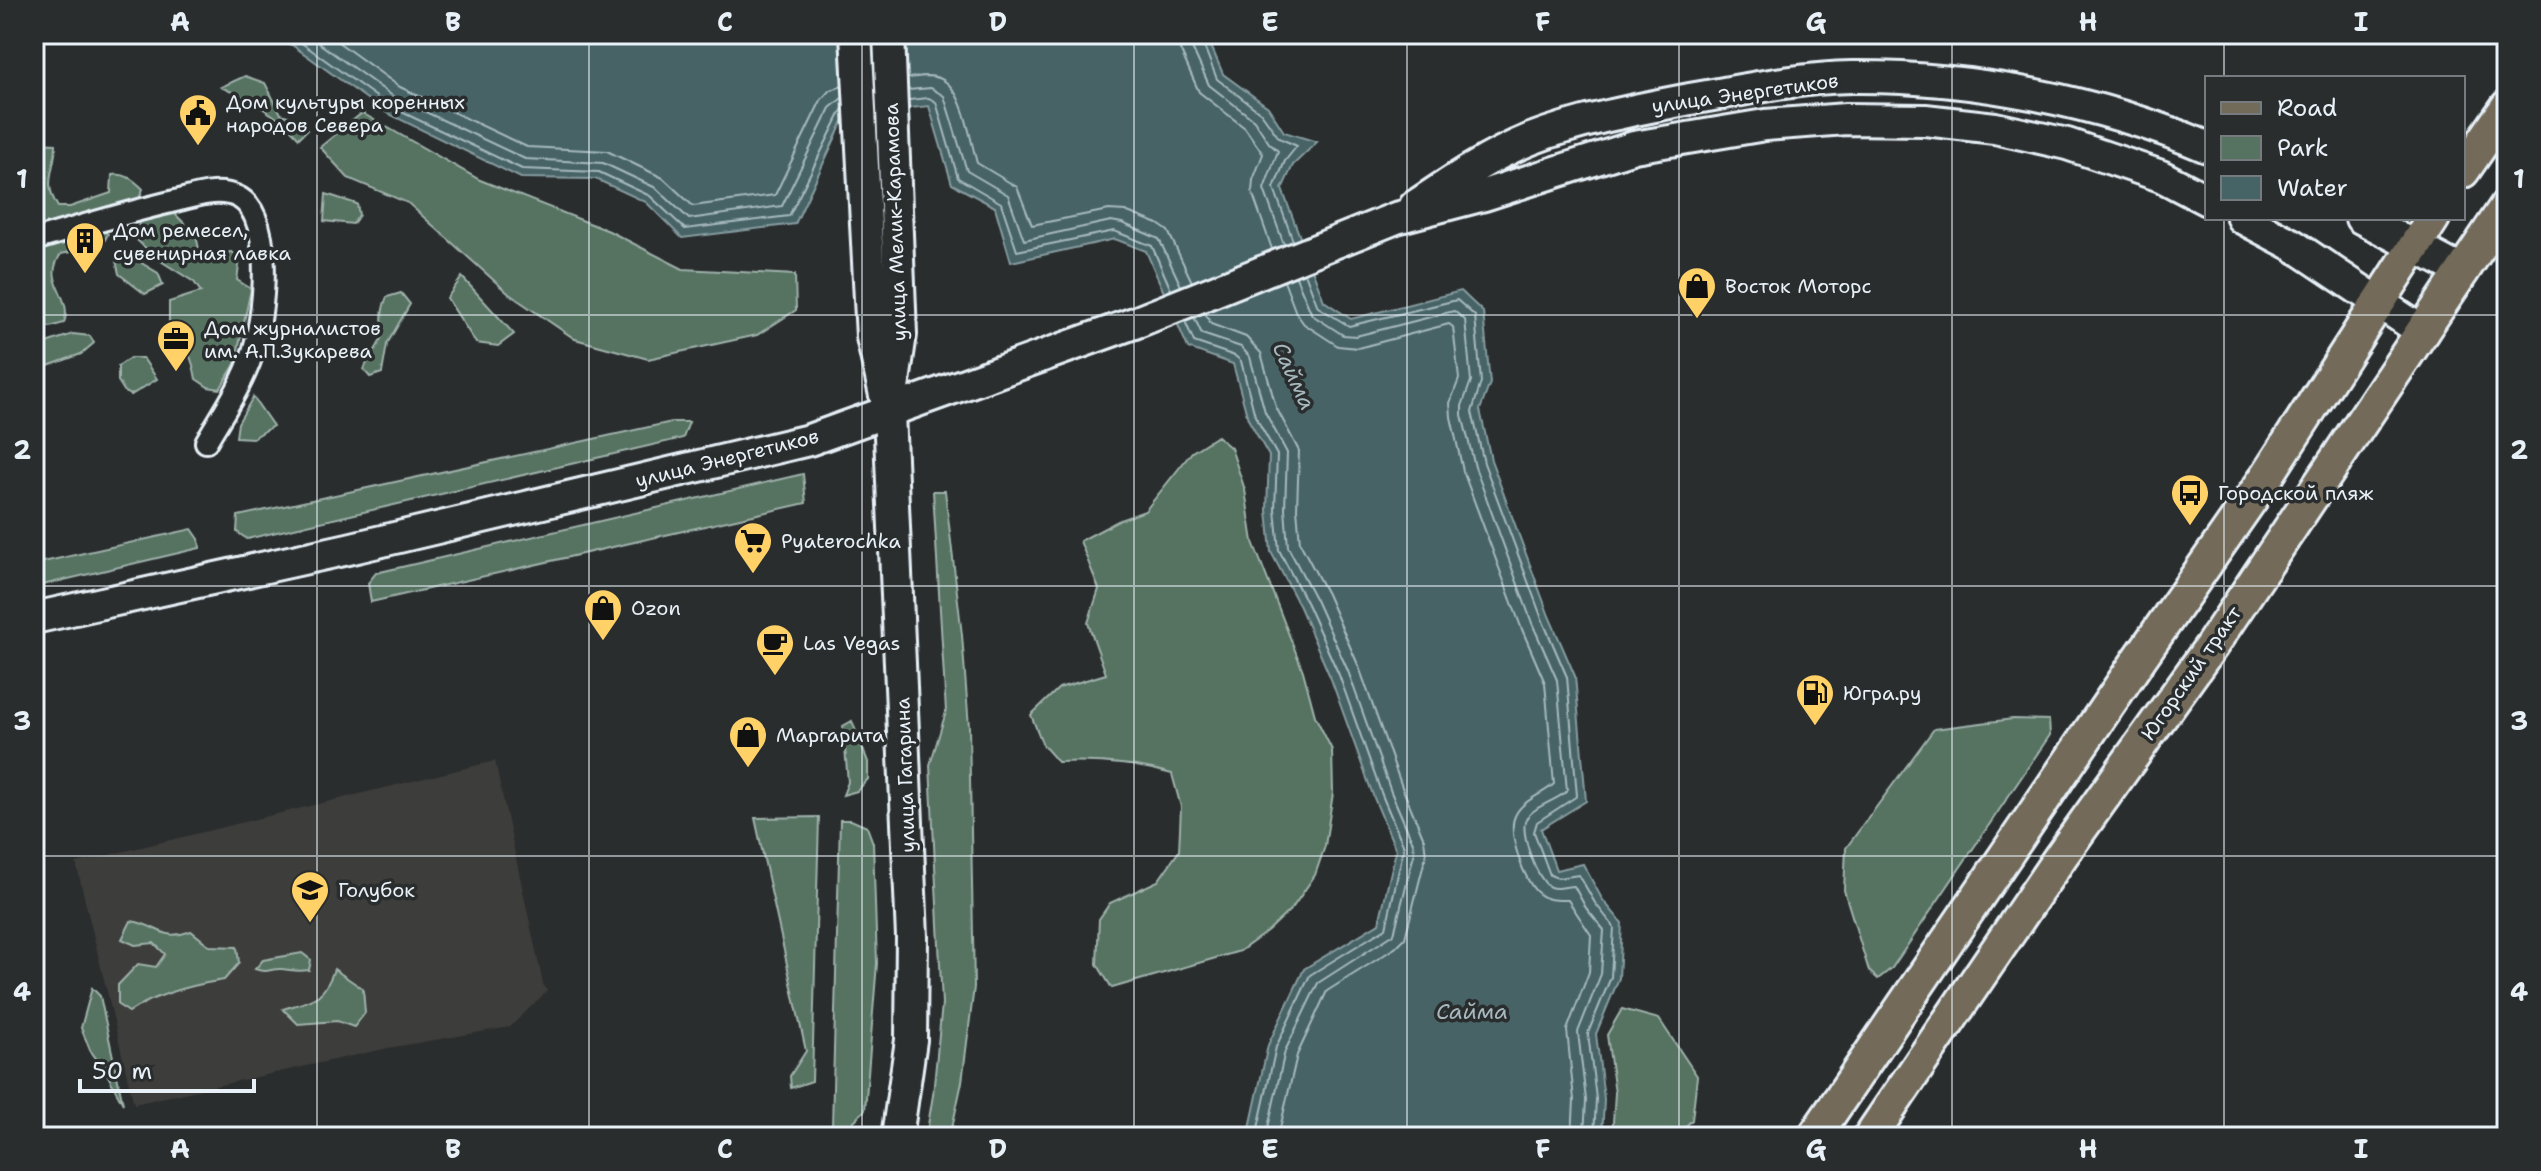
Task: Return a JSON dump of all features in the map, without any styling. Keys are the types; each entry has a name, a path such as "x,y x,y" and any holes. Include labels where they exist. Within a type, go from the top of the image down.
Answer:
{"main road":[{"name":"улица Мелик-Карамова","path":"856,34 887,336"},
{"name":"улица Мелик-Карамова","path":"889,34 889,413"},
{"name":"улица Энергетиков","path":"1384,222 1470,169 1531,139 1637,109 1766,85 1850,77 1929,80 2002,88 2074,104 2177,134 2205,146"},
{"path":"2465,168 2507,107"},
{"name":"улица Энергетиков","path":"34,618 348,549 809,440 1137,322 1384,222 1484,195 1634,147 1765,125 1846,119 1925,120 1995,128 2067,144 2161,176 2205,199"},
{"name":"Югорский тракт","path":"1870,1137 2061,856 2212,645 2507,205"},
{"path":"2246,220 2293,245 2423,332"},
{"path":"2365,220 2463,272"},
{"path":"1814,1137 2267,476 2432,220"},
{"name":"улица Гагарина","path":"889,413 912,937 911,1040 897,1137"}],"street":[{"path":"34,240 134,210 216,192 234,194 247,202 256,218 265,261 263,296 252,355 206,442"}],"shaded area":[{"name":"Голубок","path":"495,761 547,991 510,1027 388,1048 134,1104 76,863"}],"green space":[{"path":"245,76 265,83 281,114 298,119 307,130 299,138 263,108 221,87"},
{"path":"362,113 480,180 609,231 683,269 795,275 796,310 757,335 648,359 575,339 509,294 408,203 348,178 320,147"},
{"path":"34,143 56,144 50,183 58,207 70,207 111,193 112,175 117,174 129,178 143,189 138,201 121,208 91,213 34,234"},
{"path":"326,194 357,204 359,215 353,224 324,221"},
{"path":"175,214 196,235 200,254 232,252 240,258 237,280 251,289 235,364 220,389 208,387 196,379 188,353 169,333 169,302 201,292 194,282 156,258 137,240 139,222"},
{"path":"100,229 108,234 102,245 61,254 56,264 54,273 65,305 64,323 50,327 34,324 34,254 69,238"},
{"path":"133,258 158,273 163,285 145,294 119,274 116,260"},
{"path":"462,277 514,334 498,346 476,343 447,298"},
{"path":"401,293 410,304 387,344 382,373 370,377 364,370 381,339 385,302 387,297"},
{"path":"73,334 90,336 94,343 81,354 34,371 34,347"},
{"path":"130,358 143,358 157,379 131,395 118,381 118,366"},
{"path":"253,397 273,426 253,438 236,437 238,423"},
{"path":"672,422 689,422 683,438 247,539 237,532 238,516"},
{"path":"1217,436 1231,448 1245,490 1253,542 1303,671 1315,716 1332,750 1333,793 1325,846 1315,875 1293,907 1268,931 1240,951 1112,988 1097,964 1099,919 1110,903 1158,881 1179,851 1181,807 1172,774 1115,763 1058,762 1043,745 1031,715 1059,688 1106,674 1088,623 1099,589 1080,541 1145,511 1192,452"},
{"path":"803,474 806,503 371,602 368,583 376,573"},
{"path":"933,491 945,491 969,727 974,987 962,1082 950,1137 926,1137 942,1004 930,765 946,712"},
{"path":"192,529 199,539 200,548 34,587 34,564"},
{"path":"2013,719 2049,720 2050,735 1892,968 1878,979 1869,971 1844,890 1846,848 1934,729"},
{"path":"852,721 868,762 868,779 857,791 843,795 848,782 843,726"},
{"path":"819,817 812,1081 791,1088 790,1076 806,1051 755,818"},
{"path":"840,820 851,820 867,827 873,843 877,963 865,1110 851,1124 832,1127"},
{"path":"131,921 173,935 191,931 210,946 237,947 239,963 224,980 175,991 129,1012 118,1005 118,985 138,964 156,967 165,954 154,943 135,945 122,939"},
{"path":"302,953 311,960 309,970 255,969 263,960"},
{"path":"334,969 363,989 365,1013 354,1027 337,1021 298,1024 283,1009 316,997 326,987"},
{"path":"92,988 100,996 123,1104 90,1050 81,1028"},
{"path":"1622,1009 1659,1019 1697,1076 1692,1120 1675,1137 1612,1137 1615,1093 1607,1035"}],"water":[{"name":"Сайма","path":"258,34 1206,34 1223,74 1268,107 1284,132 1317,142 1293,165 1282,189 1324,301 1351,319 1461,291 1483,312 1490,383 1480,410 1491,460 1549,616 1575,676 1586,801 1541,829 1556,870 1583,864 1602,899 1622,923 1619,978 1596,1034 1604,1099 1602,1137 1248,1137 1268,1045 1304,969 1379,923 1396,850 1331,679 1300,607 1271,552 1267,510 1269,456 1248,419 1233,364 1188,348 1146,251 1115,239 1011,262 995,207 952,184 929,106 846,115 795,224 682,238 646,202 596,179 521,178 385,112 292,45"}],"place":[{"name":"Дом культуры коренных народов Севера","path":"198,147"},
{"name":"Дом ремесел, сувенирная лавка","path":"85,275"},
{"name":"Восток Моторс","path":"1697,320"},
{"name":"Дом журналистов им. А.П.Зукарева","path":"176,373"},
{"name":"Городской пляж","path":"2190,527"},
{"name":"Pyaterochka","path":"753,575"},
{"name":"Ozon","path":"603,642"},
{"name":"Las Vegas","path":"775,677"},
{"name":"Югра.ру","path":"1815,727"},
{"name":"Маргарита","path":"748,769"},
{"name":"Голубок","path":"310,924"}]}
